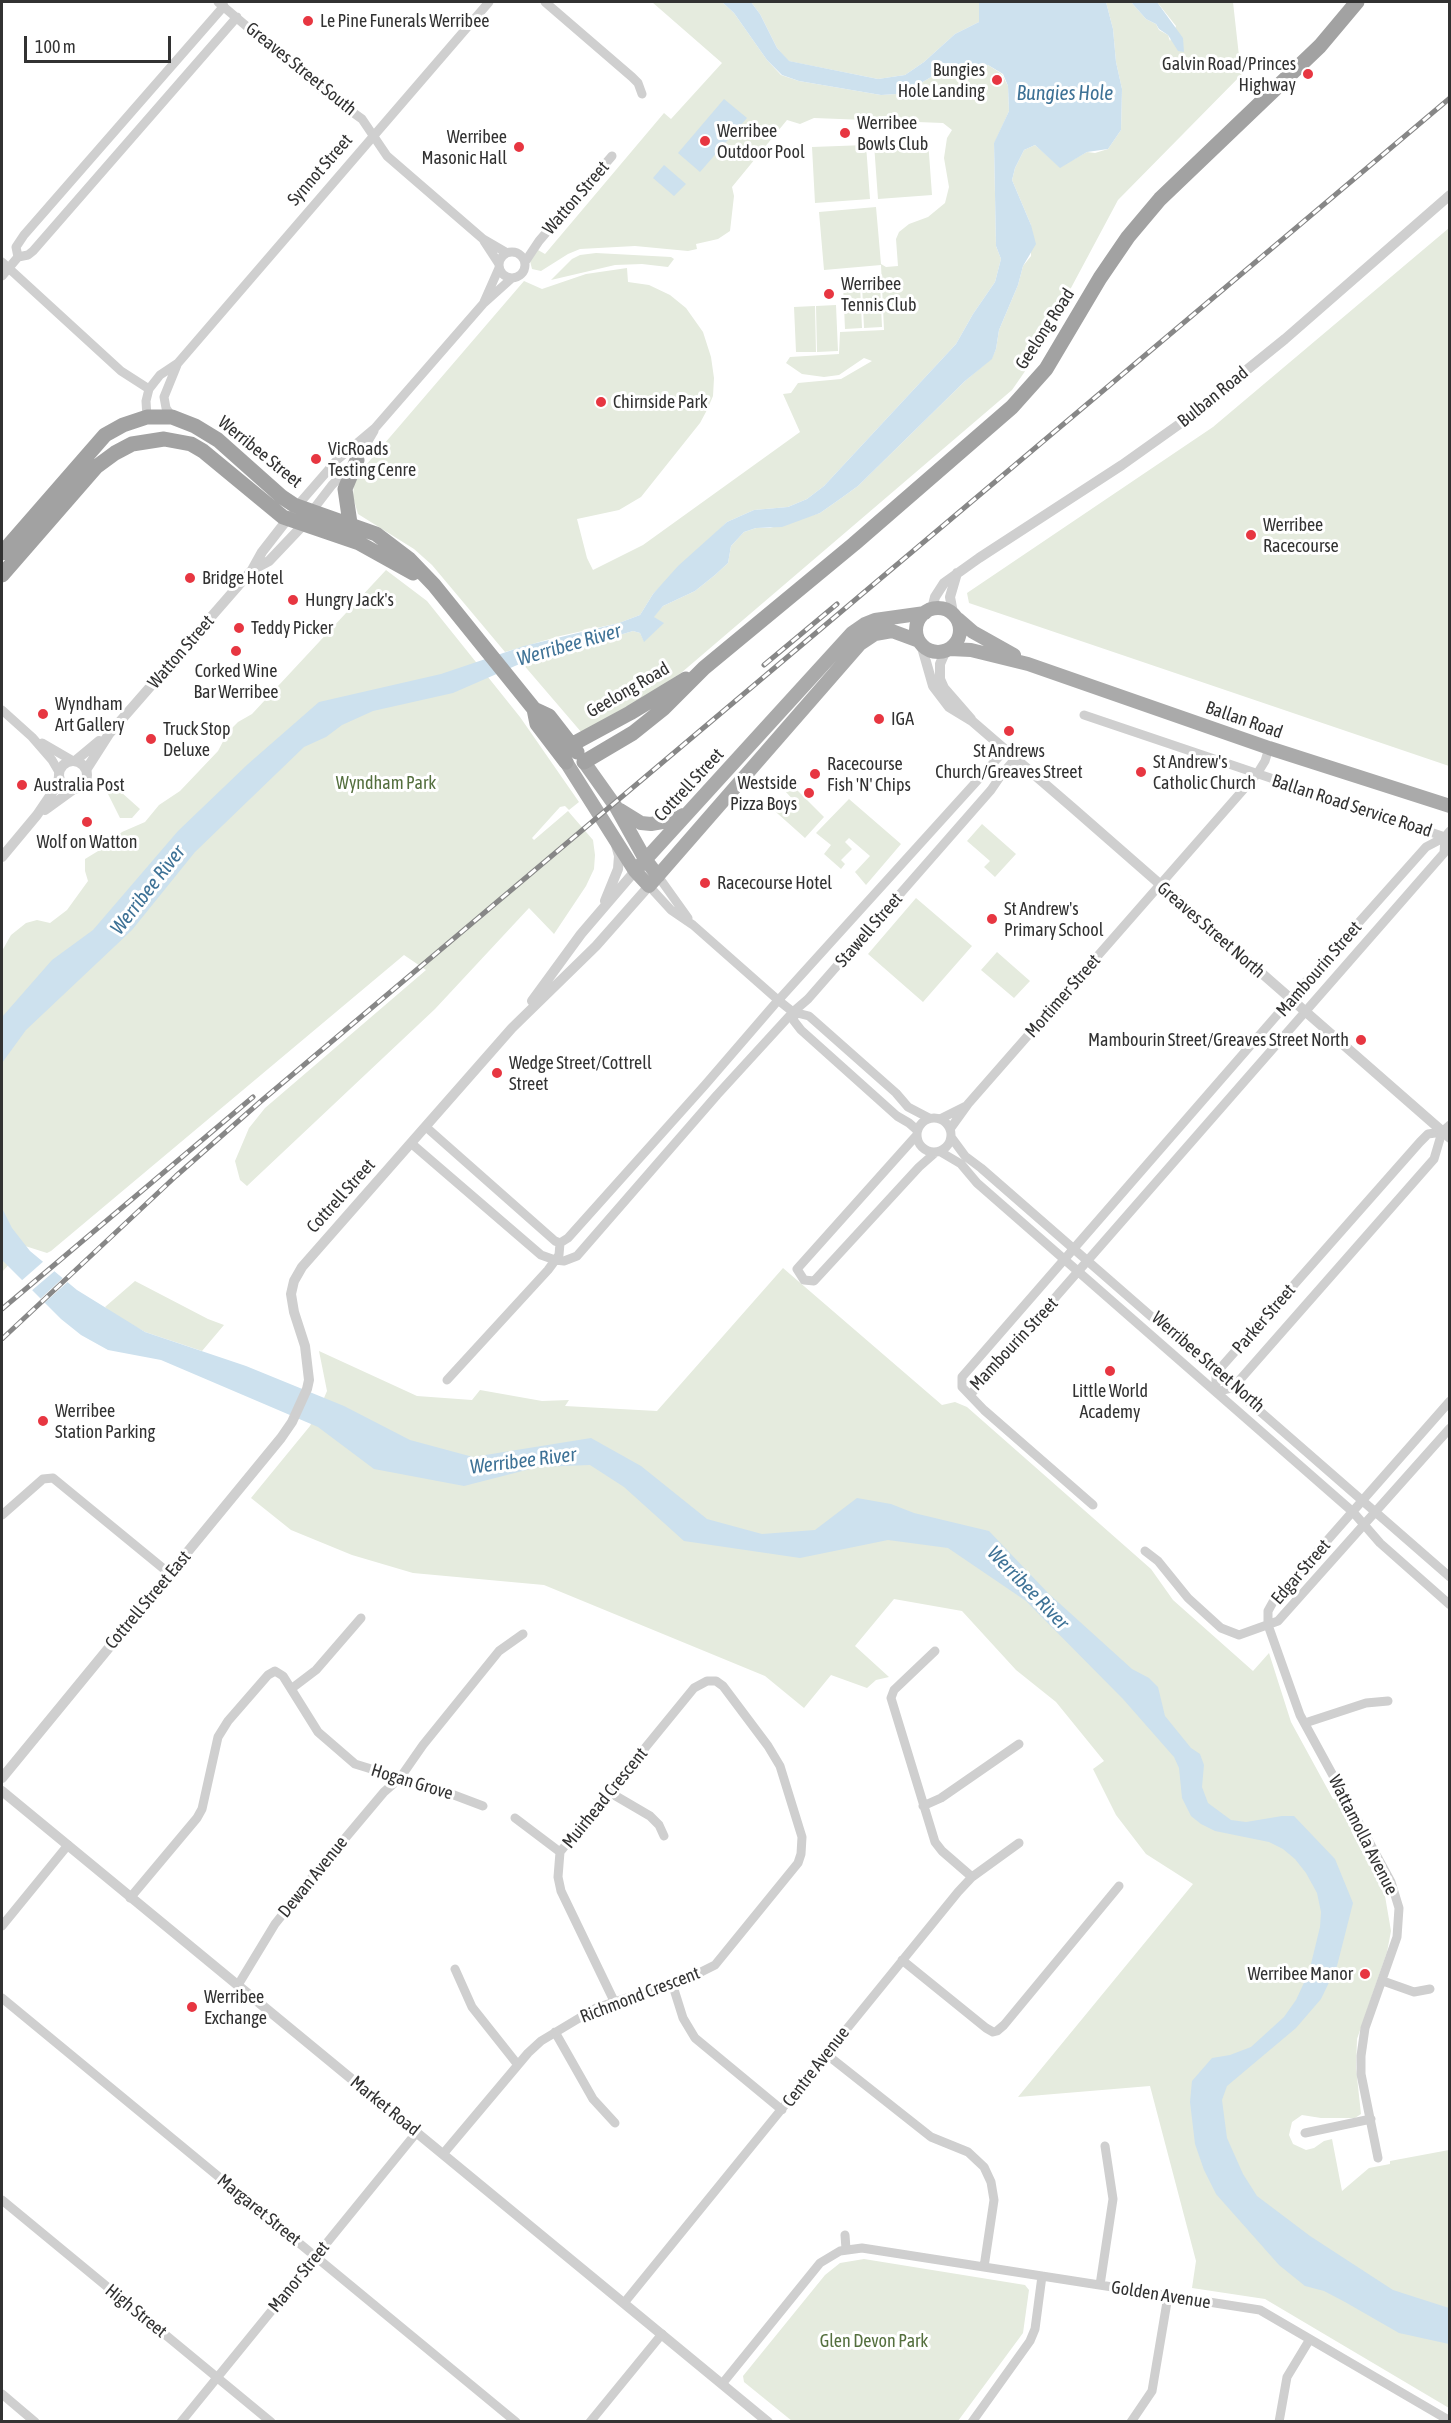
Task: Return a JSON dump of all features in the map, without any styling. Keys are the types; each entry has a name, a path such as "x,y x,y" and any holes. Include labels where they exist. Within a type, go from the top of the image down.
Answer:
{"highway":[{"name":"Geelong Road","path":"584,762 633,733 663,709 704,668 854,544 1012,407 1046,369 1100,278 1128,237 1160,199 1320,46 1357,2"},
{"name":"Werribee Street","path":"147,417 172,417 195,426 218,440 282,497 304,508 376,534 409,559 434,585 534,709 549,716 584,762"},
{"path":"2,575 9,552 104,436 123,425 147,417 156,428 172,440"},
{"name":"Werribee Street","path":"9,552 96,467 115,453 132,444 172,440 190,444 203,451 275,512 287,519 359,543 434,585"},
{"path":"350,523 345,489 357,460"},
{"name":"Geelong Road","path":"571,745 630,713 704,668"},
{"name":"Werribee Street","path":"534,709 537,724 566,762"},
{"path":"571,745 566,762 584,762"}],"main road":[{"path":"940,608 955,616 961,631 959,638 948,650 934,652 920,642 917,625 928,611 940,608"},
{"name":"Cottrell Street","path":"635,871 852,633 865,624 885,617 928,611"},
{"name":"Ballan Road","path":"955,616 973,632 1028,664"},
{"name":"Cottrell Street","path":"653,881 860,644 875,634 892,631 920,642"},
{"name":"Ballan Road","path":"948,650 972,650 1028,664 1269,748 1449,806"},
{"path":"792,699 813,689 822,690"},
{"path":"566,762 635,871 653,881"},
{"path":"584,762 616,807 645,859 653,881"},
{"path":"616,807 633,819 651,824 674,819 693,807"}],"street":[{"name":"Synnot Street","path":"149,389 160,375 178,363 489,2"},
{"path":"545,2 632,76 638,83 642,94"},
{"name":"Greaves Street South","path":"221,4 322,91 362,119 384,154 483,239 511,252"},
{"path":"18,257 18,244 149,92 221,4"},
{"path":"2,276 5,265 33,251 237,17"},
{"path":"149,92 161,103"},
{"name":"Watton Street","path":"525,262 539,241 612,156"},
{"path":"76,176 87,187"},
{"name":"Bulban Road","path":"928,611 938,591 957,573 1122,465 1181,423 1285,339 1449,195"},
{"name":"Greaves Street South","path":"483,239 499,266"},
{"name":"Watton Street","path":"511,252 539,241"},
{"path":"511,252 522,256 525,262 523,272 512,278 504,275 499,266 502,256 511,252"},
{"path":"5,265 117,367 149,389 146,401 147,417"},
{"name":"Watton Street","path":"483,304 499,266"},
{"name":"Watton Street","path":"252,570 269,561 304,526 304,508 337,460 375,428 483,304 512,278"},
{"name":"Synnot Street","path":"172,417 166,408 164,397 178,363"},
{"name":"Watton Street","path":"86,770 109,734 252,570 262,552 287,519 332,485 357,460 375,428"},
{"path":"955,616 950,597 957,573"},
{"name":"Greaves Street North","path":"920,642 936,692 955,712 972,721"},
{"name":"Greaves Street North","path":"948,650 940,664 940,679 944,688 972,721 1290,1000 1447,1132"},
{"path":"2,710 32,737 52,760 66,786 74,789"},
{"name":"Ballan Road Service Road","path":"1084,715 1448,836"},
{"name":"Watton Street","path":"74,761 109,734"},
{"path":"32,737 82,764 87,777 84,784 37,815"},
{"name":"Mortimer Street","path":"950,1133 968,1104 1257,774 1265,761 1269,748"},
{"name":"Stawell Street","path":"447,1380 555,1260 561,1250 560,1242 568,1238 664,1132 778,1000 1005,750"},
{"name":"Stawell Street","path":"555,1260 572,1259 582,1251 717,1095 793,1011 808,999 1016,759"},
{"path":"2,856 37,815 58,784 59,774 65,763 74,761"},
{"name":"Mambourin Street","path":"1448,836 1444,853 970,1395 962,1387 962,1377 1426,846 1448,836"},
{"path":"600,912 619,864 615,838"},
{"name":"Cottrell Street","path":"513,1028 600,912 635,871"},
{"path":"653,881 671,910 693,925"},
{"path":"653,881 693,925 778,1000 793,1011 808,1016 896,1093 908,1107 929,1118 940,1119 950,1133 947,1146 919,1167 814,1281 804,1280 797,1269 916,1133 923,1121 929,1118"},
{"name":"Cottrell Street","path":"293,1420 307,1389 309,1371 291,1294 294,1281 302,1267 513,1028 596,945 653,881"},
{"path":"793,1011 794,1021 801,1030 916,1133 920,1146 925,1150 938,1152"},
{"path":"705,1085 717,1095"},
{"name":"Mortimer Street","path":"940,1119 968,1104"},
{"path":"426,1127 555,1241 560,1242"},
{"path":"664,1132 675,1143"},
{"name":"Parker Street","path":"1216,1374 1420,1142 1428,1134 1447,1132"},
{"name":"Parker Street","path":"1232,1388 1434,1159 1447,1132"},
{"name":"Werribee Street North","path":"950,1133 965,1156 1449,1576"},
{"path":"412,1144 541,1255 555,1260"},
{"name":"Werribee Street North","path":"938,1152 962,1164 977,1183 1353,1512 1380,1543 1449,1605"},
{"path":"1216,1374 1216,1392 1232,1388"},
{"path":"970,1395 1093,1505"},
{"name":"Edgar Street","path":"1449,1401 1273,1602 1268,1611 1268,1625 1278,1621 1287,1613 1449,1428"},
{"name":"Cottrell Street East","path":"2,1778 281,1438 293,1420"},
{"path":"2,1515 43,1479 53,1478 170,1574"},
{"path":"1145,1551 1158,1561 1188,1598 1221,1628 1239,1635 1268,1625"},
{"path":"291,1689 316,1670 361,1618"},
{"name":"Wattamolla Avenue","path":"1268,1625 1305,1723 1395,1893 1399,1908 1397,1937 1365,2028 1361,2056 1361,2074 1378,2158"},
{"name":"Dewan Avenue","path":"238,1985 282,1916 384,1792 400,1778 423,1745 499,1651 523,1634"},
{"path":"935,1651 887,1698 938,1847 972,1877"},
{"name":"Hogan Grove","path":"130,1898 200,1814 214,1744 221,1730 268,1675 276,1671 291,1689 318,1732 350,1760 365,1768 483,1806"},
{"name":"Muirhead Crescent","path":"614,2001 561,1891 558,1877 560,1852 694,1688 710,1680 723,1686 768,1746 780,1766 802,1837 801,1854"},
{"path":"1305,1723 1366,1703 1388,1701"},
{"path":"923,1806 941,1798 1019,1744"},
{"name":"Market Road","path":"2,1791 768,2421"},
{"path":"609,1792 650,1816 659,1825 664,1836"},
{"path":"515,1818 560,1852"},
{"name":"Centre Avenue","path":"624,2303 972,1877 1019,1843"},
{"path":"2,1926 68,1845"},
{"path":"801,1854 812,1854"},
{"name":"Richmond Crescent","path":"443,2154 541,2041 582,2015 614,2001 700,1974 722,1958 792,1873 801,1854"},
{"path":"996,2031 1004,2025 1119,1886"},
{"path":"902,1960 986,2028 996,2031"},
{"path":"454,1969 472,2007 518,2065"},
{"path":"1383,1981 1414,1992 1430,1989"},
{"path":"672,1983 683,2018 695,2038 782,2110"},
{"name":"Margaret Street","path":"2,1998 516,2421"},
{"path":"996,2031 997,2042"},
{"path":"555,2032 592,2099 615,2123"},
{"path":"826,2054 931,2137 973,2155 990,2170 994,2200 984,2267"},
{"path":"1305,2133 1371,2119"},
{"name":"Manor Street","path":"181,2421 417,2132"},
{"path":"1100,2285 1113,2199 1105,2146"},
{"name":"High Street","path":"2,2200 271,2421"},
{"path":"722,2384 820,2263 846,2249 845,2235"},
{"name":"Golden Avenue","path":"846,2249 862,2248 1260,2310 1449,2421"},
{"path":"972,2421 1030,2341 1035,2329 1042,2276"},
{"path":"1131,2421 1152,2391 1168,2296"},
{"path":"590,2421 662,2334"},
{"path":"1279,2421 1287,2378 1310,2339"},
{"path":"2,2394 35,2421"}],"green space":[{"path":"652,2 722,2 734,13 767,60 781,75 799,81 881,95 897,94 909,90 943,70 965,63 988,65 1002,74 1008,86 1009,111 994,144 996,246 1001,259 995,282 956,344 824,486 807,499 788,507 754,510 727,522 653,594 640,615 619,623 560,636 505,652 432,565 414,549 358,514 353,497 354,483 366,465 524,281 542,289 586,274 627,268 628,282 649,285 670,295 686,308 703,332 711,357 714,378 713,396 707,410 700,423 641,497 619,510 577,519 587,558 593,570 643,545 800,432 783,394 791,393 798,383 841,379 872,361 864,358 839,375 824,377 802,374 786,363 790,357 839,354 840,332 884,330 881,265 824,270 819,212 876,207 881,264 886,267 898,266 896,239 899,232 909,224 928,217 945,203 949,187 944,158 947,138 952,130 943,123 814,118 800,124 787,120 732,187 734,196 730,231 718,239 696,244 697,249 688,251 635,246 580,249 541,271 532,269 530,261 538,250 545,254 664,113 671,119 722,63"},
{"path":"751,2 979,2 979,22 955,34 924,62 905,75 878,79 788,61 777,48 760,14"},
{"path":"1106,2 1131,2 1146,19 1156,24 1159,30 1168,35 1170,41 1176,26 1157,2 1233,2 1239,56 1249,67 1118,200 1056,316 1044,344 1012,390 681,673 639,701 582,733 522,663 596,645 606,639 633,631 640,633 644,641 663,623 653,617 663,606 695,591 715,575 728,563 731,546 744,532 756,528 770,528 820,513 840,499 858,486 965,381 992,358 999,330 1018,285 1023,266 1031,256 1031,225 1012,180 1024,150 1035,145 1060,167 1087,152 1095,153 1108,149 1121,130 1122,89 1116,62 1113,29"},
{"path":"928,140 932,195 878,199 874,144"},
{"path":"866,145 870,199 815,203 812,147"},
{"name":"Werribee Racecourse","path":"1449,228 1449,766 969,603 967,593 1213,427"},
{"path":"596,253 674,259 668,267 642,264 615,265 551,280 572,259 580,255"},
{"path":"880,284 882,327 864,328 862,285"},
{"path":"843,285 860,285 862,328 845,329"},
{"path":"836,305 838,351 817,352 816,306"},
{"path":"815,306 816,352 796,352 794,307"},
{"name":"Wyndham Park","path":"386,570 427,601 520,717 579,802 569,810 565,806 560,807 532,838 534,840 568,811 593,840 594,869 586,886 554,934 529,908 435,1009 247,1186 240,1180 235,1161 249,1128 265,1108 426,970 404,955 51,1251 47,1253 22,1245 2,1272 2,951 11,935 26,923 37,920 50,923 67,910 88,881 85,859 122,832 145,822 159,805 180,791 218,751 228,732 238,722 252,714"},
{"path":"112,784 140,809 132,818 120,818 106,790"},
{"path":"792,785 824,817 805,838 768,805 771,802 787,816 797,804 785,791"},
{"path":"849,799 901,844 866,885 855,872 870,856 849,838 845,842 852,849 841,860 845,864 841,869 824,854 831,845 816,833"},
{"path":"982,824 1016,854 995,877 984,867 990,861 967,841"},
{"path":"916,898 972,946 923,1002 868,954"},
{"path":"997,952 1030,981 1014,998 981,970"},
{"path":"783,1268 942,1405 955,1402 967,1407 1151,1569 1173,1600 1253,1671 1269,1653 1291,1722 1333,1799 1338,1800 1350,1817 1352,1833 1380,1884 1385,1896 1391,1931 1387,1952 1357,2039 1356,2068 1361,2114 1355,2118 1321,2118 1302,2115 1292,2122 1289,2135 1293,2144 1306,2150 1332,2139 1342,2191 1369,2168 1390,2164 1390,2161 1449,2150 1449,2408 1265,2299 1192,2288 1196,2261 1150,2086 1018,2097 1193,1884 1146,1854 1116,1815 1093,1769 1104,1761 1056,1702 1016,1670 962,1611 894,1599 855,1646 889,1677 876,1680 867,1688 831,1675 804,1708 765,1676 544,1585 413,1573 352,1555 291,1530 251,1498 310,1426 324,1398 327,1391 319,1351 417,1396 472,1400 480,1390 542,1401 569,1400 565,1406 657,1411"},
{"path":"135,1281 224,1325 202,1351 145,1332 111,1313 105,1307"},
{"name":"Glen Devon Park","path":"864,2259 1025,2285 1029,2290 1023,2333 958,2421 792,2421 744,2382 743,2376 825,2275 840,2263"}],"water":[{"path":"722,2 751,2 760,14 777,48 789,61 878,79 905,75 924,62 955,34 979,22 979,2 1106,2 1113,29 1116,62 1122,89 1121,130 1108,149 1087,152 1060,168 1035,145 1024,150 1012,180 1031,225 1036,244 1023,266 1018,285 999,330 992,359 965,381 858,486 820,513 782,527 756,528 744,532 731,546 728,563 715,575 695,591 663,606 654,617 664,623 644,642 640,633 633,631 606,639 596,645 531,659 453,693 373,711 342,725 326,737 304,747 195,852 132,930 26,1030 2,1063 2,1017 52,960 93,930 178,831 248,764 319,702 441,674 524,646 619,623 640,615 653,594 678,566 727,522 754,510 788,507 807,499 824,486 956,344 995,282 1001,259 996,246 994,143 1009,111 1008,86 1003,74 988,65 965,63 943,70 909,90 897,94 881,95 799,81 782,75 767,60 734,13"},
{"path":"1131,2 1157,2 1183,38 1184,52 1178,51 1168,35 1156,24 1146,19"},
{"path":"724,99 747,118 700,172 678,153"},
{"path":"664,165 686,184 674,196 653,178"},
{"name":"Werribee River","path":"2,1208 12,1228 30,1251 77,1290 145,1332 246,1366 344,1406 410,1440 473,1457 591,1438 641,1466 707,1519 762,1534 815,1530 857,1498 891,1504 914,1513 989,1531 1048,1593 1132,1669 1149,1678 1158,1687 1165,1716 1191,1748 1200,1754 1204,1765 1202,1787 1208,1803 1231,1820 1246,1822 1294,1816 1335,1859 1353,1903 1337,1966 1321,1999 1296,2028 1227,2086 1222,2100 1227,2138 1243,2174 1257,2196 1310,2236 1393,2290 1449,2308 1449,2344 1399,2333 1324,2291 1305,2286 1279,2265 1216,2194 1195,2144 1190,2102 1192,2081 1212,2058 1230,2055 1251,2047 1284,2017 1296,2000 1309,1972 1320,1927 1321,1912 1317,1893 1306,1873 1283,1849 1269,1842 1215,1831 1191,1816 1182,1798 1179,1768 1174,1757 1123,1699 1026,1601 948,1548 888,1540 800,1558 684,1541 624,1487 590,1465 538,1467 464,1486 374,1469 318,1427 161,1360 108,1350 81,1335 61,1319 2,1260"}],"pier":[{"path":"45,1260 57,1269 30,1292 20,1282"},
{"path":"65,1276 70,1280 42,1305 38,1301"}],"railway":[{"path":"2,1339 176,1176 260,1102 1450,98"},
{"path":"764,665 837,604"},
{"path":"2,1309 253,1097"}],"place":[{"name":"Le Pine Funerals Werribee","path":"308,21"},
{"name":"Galvin Road/Princes Highway","path":"1308,74"},
{"name":"Bungies Hole Landing","path":"997,80"},
{"name":"Werribee Bowls Club","path":"845,133"},
{"name":"Werribee Outdoor Pool","path":"705,141"},
{"name":"Werribee Masonic Hall","path":"519,147"},
{"name":"Werribee Tennis Club","path":"829,294"},
{"name":"Chirnside Park","path":"601,402"},
{"name":"VicRoads Testing Cenre","path":"316,459"},
{"name":"Werribee Racecourse","path":"1251,535"},
{"name":"Bridge Hotel","path":"190,578"},
{"name":"Hungry Jack's","path":"293,600"},
{"name":"Teddy Picker","path":"239,628"},
{"name":"Corked Wine Bar Werribee","path":"236,651"},
{"name":"Wyndham Art Gallery","path":"43,714"},
{"name":"IGA","path":"879,719"},
{"name":"St Andrews Church/Greaves Street","path":"1009,731"},
{"name":"Truck Stop Deluxe","path":"151,739"},
{"name":"St Andrew's Catholic Church","path":"1141,772"},
{"name":"Racecourse Fish 'N' Chips","path":"815,774"},
{"name":"Australia Post","path":"22,785"},
{"name":"Westside Pizza Boys","path":"809,793"},
{"name":"Wolf on Watton","path":"87,822"},
{"name":"Racecourse Hotel","path":"705,883"},
{"name":"St Andrew's Primary School","path":"992,919"},
{"name":"Mambourin Street/Greaves Street North","path":"1361,1040"},
{"name":"Wedge Street/Cottrell Street","path":"497,1073"},
{"name":"Little World Academy","path":"1110,1371"},
{"name":"Werribee Station Parking","path":"43,1421"},
{"name":"Werribee Manor","path":"1365,1974"},
{"name":"Werribee Exchange","path":"192,2007"}],"water label":[{"name":"Bungies Hole","path":"1065,94"}]}
